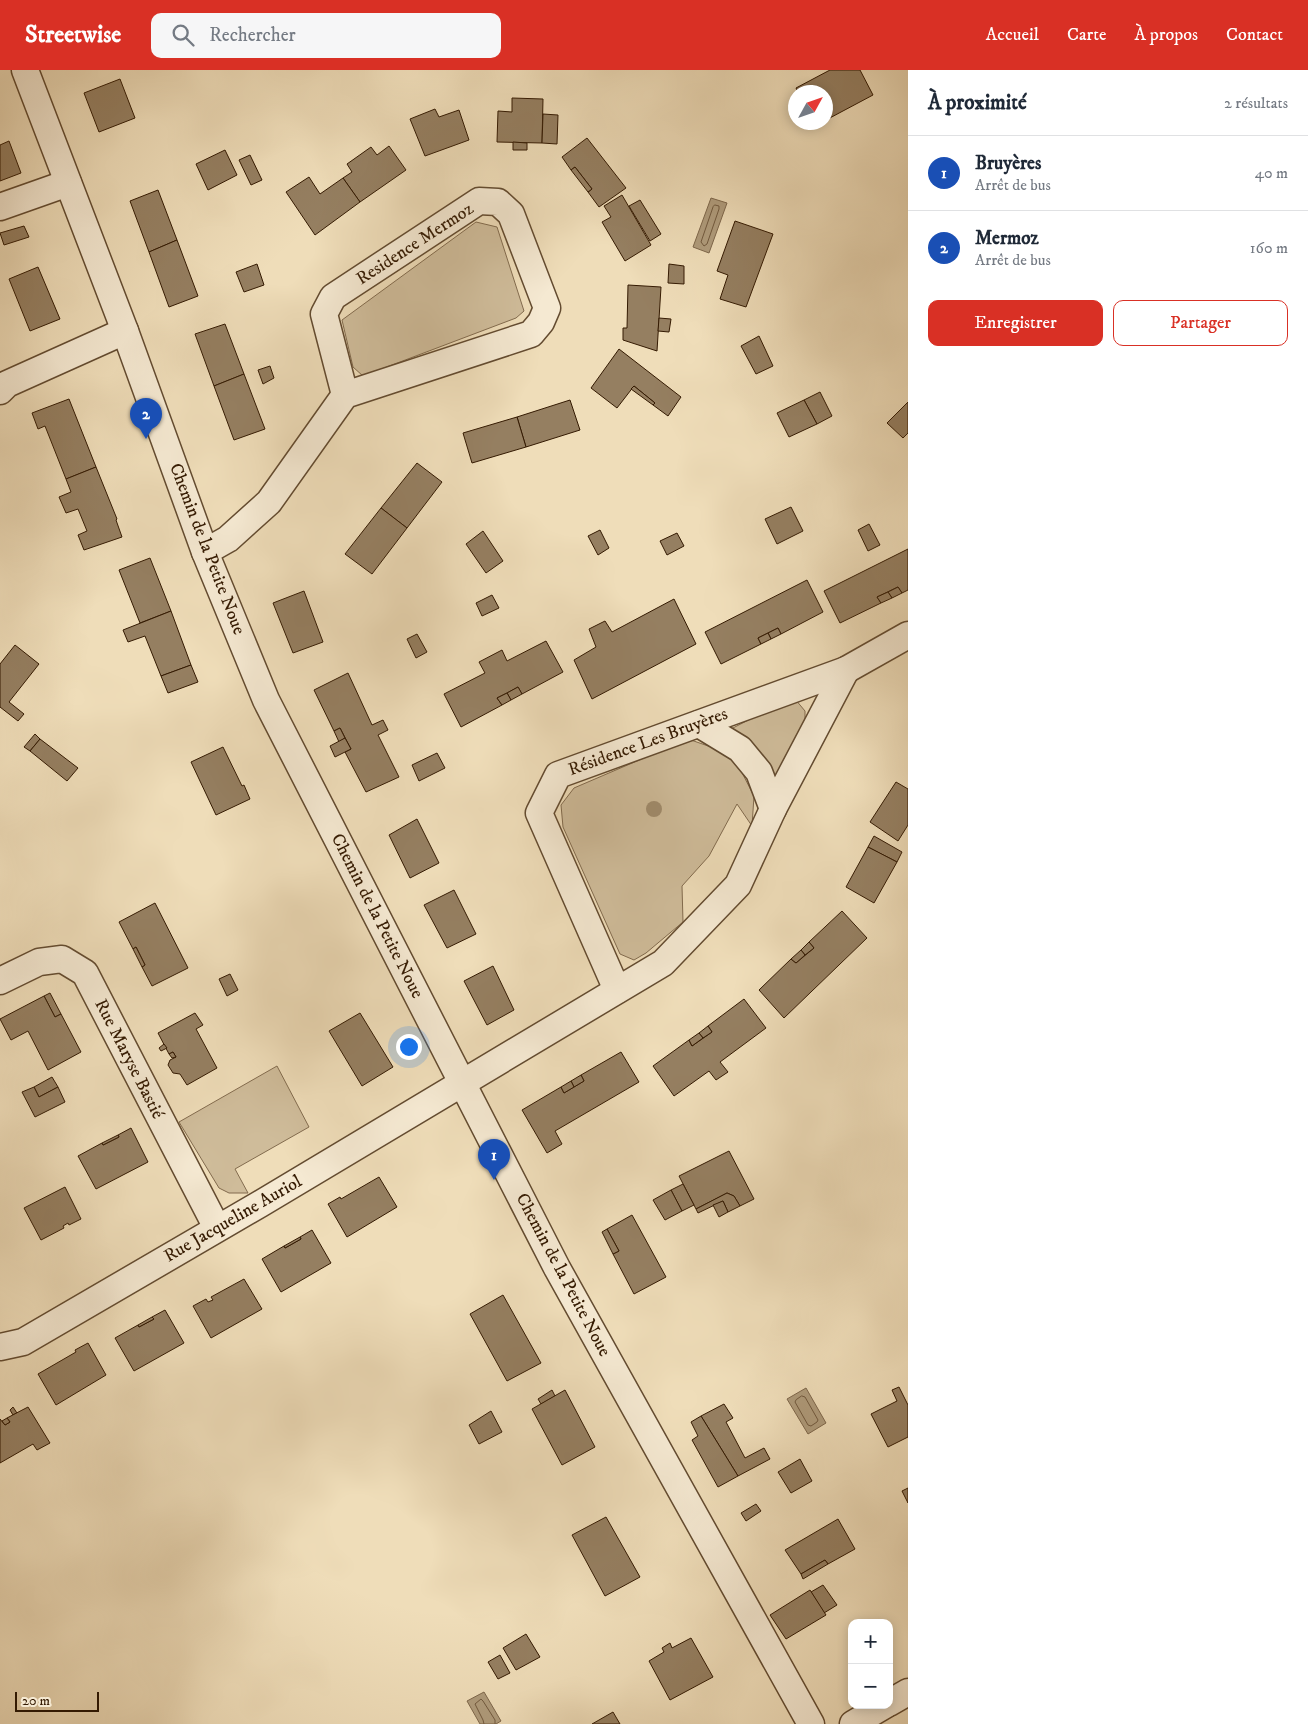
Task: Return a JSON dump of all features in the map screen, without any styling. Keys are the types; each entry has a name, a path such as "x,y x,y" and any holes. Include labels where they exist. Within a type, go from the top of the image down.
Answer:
{"street":[{"name":"Chemin de la Petite Noue","path":"25,70 125,331 205,552 266,700 557,1268 811,1724"},
{"path":"0,208 68,182"},
{"name":"Residence Mermoz","path":"479,201 498,202 512,214 547,308 541,322 531,334 345,395 324,314 333,297 479,201"},
{"path":"0,391 7,384 125,331"},
{"path":"205,552 228,539 269,502 345,395"},
{"name":"Résidence Les Bruyères","path":"617,990 540,814 558,775 846,670 908,635"},
{"path":"463,1083 664,963 738,885 773,809 846,670"},
{"path":"699,724 740,749 760,772 773,809"},
{"name":"Rue Maryse Bastié","path":"0,981 39,962 62,959 85,973 217,1228"},
{"name":"Rue Jacqueline Auriol","path":"0,1347 23,1342 463,1083"},
{"path":"893,1701 908,1692"},
{"path":"853,1724 878,1709"}],"shaded area":[{"path":"476,222 497,227 524,311 516,318 363,376 353,367 342,320"},
{"path":"795,699 805,711 805,725 775,781 729,730 768,710"},
{"path":"688,739 714,748 737,763 754,796 752,826 737,804 709,856 682,886 683,922 646,953 634,960 620,954 563,827 561,805 574,788"},
{"path":"277,1066 309,1127 235,1169 248,1193 229,1193 219,1188 179,1122"}],"water":[{"path":"711,198 727,203 709,253 693,247"},
{"path":"806,1388 826,1423 808,1434 787,1399"},
{"path":"484,1692 501,1721 496,1724 480,1724 467,1701"}],"building":[{"path":"830,70 860,70 873,95 833,116 833,85 802,85"},
{"path":"120,79 135,118 99,132 84,93"},
{"path":"512,98 543,99 542,143 497,142 498,111 512,112"},
{"path":"435,109 439,117 459,110 469,140 425,156 410,119"},
{"path":"543,114 558,115 557,144 542,143"},
{"path":"587,138 626,188 599,207 588,192 592,189 575,167 571,170 562,157"},
{"path":"9,141 21,173 0,181 0,145"},
{"path":"513,142 527,143 527,150 513,150"},
{"path":"389,146 406,170 360,202 343,178 352,172 347,164 371,147 377,155"},
{"path":"225,150 237,175 208,190 196,164"},
{"path":"250,155 262,180 251,185 239,160"},
{"path":"575,167 592,189 588,192 571,170"},
{"path":"309,177 320,194 343,178 360,202 315,235 286,192"},
{"path":"158,190 177,240 149,252 130,201"},
{"path":"622,195 651,245 625,261 602,222 611,217 604,206"},
{"path":"640,200 661,234 650,241 629,206"},
{"path":"735,221 773,234 746,307 720,299 728,275 717,271"},
{"path":"24,226 29,237 4,245 0,233"},
{"path":"177,240 198,296 169,307 149,252"},
{"path":"257,264 264,285 244,292 236,272"},
{"path":"669,264 684,266 684,284 668,283"},
{"path":"38,267 60,319 30,331 9,279"},
{"path":"628,285 661,287 657,351 623,340 623,328 627,328"},
{"path":"659,318 671,319 669,332 658,331"},
{"path":"225,324 244,374 214,386 195,334"},
{"path":"759,336 773,366 756,374 741,346"},
{"path":"619,349 681,397 668,416 653,405 655,403 634,386 617,408 591,388"},
{"path":"270,366 274,378 263,384 258,370"},
{"path":"244,374 265,429 234,440 214,386"},
{"path":"634,386 655,403 653,405 631,389"},
{"path":"820,392 832,416 817,424 804,400"},
{"path":"69,399 96,467 66,479 45,426 38,429 32,413"},
{"path":"570,400 580,430 526,447 517,417"},
{"path":"804,400 817,424 789,437 777,413"},
{"path":"908,402 908,433 903,438 887,423"},
{"path":"517,417 526,447 472,463 463,433"},
{"path":"417,463 442,482 407,528 381,508"},
{"path":"96,467 117,519 122,537 84,550 78,535 87,531 78,509 66,513 59,497 71,492 66,479"},
{"path":"791,507 803,531 777,544 765,519"},
{"path":"381,508 407,528 372,574 345,554"},
{"path":"869,524 880,545 868,551 858,530"},
{"path":"600,530 609,548 598,555 588,536"},
{"path":"483,531 503,561 486,573 466,544"},
{"path":"677,533 684,546 667,555 660,541"},
{"path":"908,549 908,590 902,593 898,587 877,597 881,603 840,623 824,591"},
{"path":"150,558 171,611 140,623 119,570"},
{"path":"807,580 823,612 781,634 778,628 758,638 761,644 721,664 705,632"},
{"path":"898,587 902,593 892,598 888,592"},
{"path":"304,591 323,642 293,653 273,603"},
{"path":"888,592 892,598 881,603 877,597"},
{"path":"492,595 499,608 482,616 476,603"},
{"path":"674,599 696,644 592,699 574,660 596,647 589,629 605,621 612,632"},
{"path":"171,611 191,665 161,676 145,636 128,642 123,630"},
{"path":"778,628 781,634 771,639 768,633"},
{"path":"768,633 771,639 761,644 758,638"},
{"path":"417,634 427,652 416,658 407,639"},
{"path":"546,641 563,672 522,694 518,687 497,698 502,705 461,727 444,694 485,673 479,662 502,650 507,661"},
{"path":"15,645 39,664 9,702 24,714 18,721 0,707 0,664"},
{"path":"191,665 198,682 168,693 161,676"},
{"path":"348,673 372,725 383,720 388,730 378,735 399,777 366,792 345,752 351,749 340,728 334,731 314,690"},
{"path":"518,687 522,694 511,700 507,693"},
{"path":"507,693 511,700 502,705 497,698"},
{"path":"340,728 345,738 339,742 334,731"},
{"path":"35,734 40,739 30,751 24,747"},
{"path":"345,738 351,749 335,757 330,746"},
{"path":"40,739 78,768 67,781 30,751"},
{"path":"223,747 250,799 216,815 191,762"},
{"path":"437,753 445,768 419,781 412,765"},
{"path":"896,782 908,789 908,825 898,841 870,822"},
{"path":"417,819 439,863 410,878 389,835"},
{"path":"874,836 902,852 897,862 868,847"},
{"path":"868,847 897,862 874,903 846,887"},
{"path":"454,890 476,934 447,948 424,905"},
{"path":"155,903 188,968 152,986 142,967 145,965 136,947 133,949 119,922"},
{"path":"842,911 867,938 784,1018 759,990 791,959 796,963 814,948 809,942"},
{"path":"809,942 814,948 805,955 801,950"},
{"path":"136,947 145,965 142,967 133,949"},
{"path":"801,950 805,955 796,963 791,959"},
{"path":"493,966 514,1010 487,1025 464,981"},
{"path":"230,974 238,990 227,996 219,979"},
{"path":"50,993 61,1014 55,1017 44,996"},
{"path":"44,996 55,1017 61,1014 81,1052 48,1070 28,1031 11,1040 0,1019"},
{"path":"744,999 766,1028 720,1062 728,1072 716,1080 709,1071 674,1096 653,1066 689,1040 692,1046 712,1032 708,1026"},
{"path":"195,1013 203,1025 196,1029 217,1068 187,1085 180,1074 173,1073 168,1065 170,1060 176,1057 173,1052 169,1054 158,1033"},
{"path":"360,1013 393,1067 362,1086 329,1031"},
{"path":"708,1026 712,1032 703,1038 699,1033"},
{"path":"699,1033 703,1038 692,1046 689,1040"},
{"path":"164,1044 167,1048 161,1051 159,1048"},
{"path":"173,1052 176,1057 172,1058 169,1054"},
{"path":"621,1052 639,1082 555,1131 562,1144 547,1153 522,1110 561,1087 564,1093 584,1081 581,1075"},
{"path":"581,1075 584,1081 574,1087 571,1081"},
{"path":"52,1077 58,1087 39,1097 34,1087"},
{"path":"571,1081 574,1087 564,1093 561,1087"},
{"path":"34,1087 39,1097 58,1087 65,1102 35,1117 22,1092"},
{"path":"131,1128 148,1162 96,1189 78,1156 102,1143 103,1145 119,1137 118,1135"},
{"path":"118,1135 119,1137 103,1145 102,1143"},
{"path":"729,1151 754,1199 740,1206 734,1196 727,1193 696,1209 679,1176"},
{"path":"379,1177 397,1207 347,1237 328,1204 340,1197 341,1199"},
{"path":"683,1184 694,1205 682,1211 671,1190"},
{"path":"65,1187 81,1219 69,1225 68,1223 63,1226 64,1228 41,1240 24,1208"},
{"path":"671,1190 682,1211 665,1220 653,1200"},
{"path":"727,1193 734,1196 740,1206 728,1212 723,1201 698,1213 696,1209"},
{"path":"723,1201 728,1212 719,1217 713,1205"},
{"path":"632,1215 666,1277 634,1294 613,1254 619,1251 607,1229"},
{"path":"607,1229 619,1251 613,1254 602,1232"},
{"path":"312,1230 331,1263 281,1292 262,1259 284,1246 285,1248 301,1239 300,1237"},
{"path":"300,1237 301,1239 285,1248 284,1246"},
{"path":"244,1279 262,1309 211,1338 193,1306 206,1299 208,1302 213,1300 211,1297"},
{"path":"503,1295 541,1363 507,1381 470,1314"},
{"path":"165,1310 184,1343 134,1371 115,1338 138,1325 139,1327 154,1319 152,1317"},
{"path":"152,1317 154,1319 139,1327 138,1325"},
{"path":"88,1343 106,1375 56,1405 38,1374"},
{"path":"899,1387 908,1405 908,1437 888,1447 871,1414 897,1401 892,1390"},
{"path":"552,1390 555,1396 541,1404 538,1399"},
{"path":"565,1390 595,1447 562,1465 532,1409"},
{"path":"724,1404 733,1418 726,1422 745,1458 764,1448 770,1459 738,1476 701,1416"},
{"path":"13,1407 17,1413 13,1415 10,1410"},
{"path":"28,1407 50,1443 37,1450 33,1444 0,1463 0,1419 5,1425 10,1422 7,1418"},
{"path":"491,1411 502,1432 479,1444 469,1425"},
{"path":"701,1416 738,1476 718,1487 692,1440 698,1436 691,1422"},
{"path":"7,1418 10,1422 5,1425 2,1421"},
{"path":"800,1459 812,1481 791,1493 778,1472"},
{"path":"908,1488 908,1503 902,1491"},
{"path":"756,1504 761,1511 746,1521 741,1513"},
{"path":"606,1517 640,1577 605,1596 572,1535"},
{"path":"838,1519 855,1549 828,1564 825,1560 801,1574 785,1550"},
{"path":"825,1560 828,1564 803,1579 801,1574"},
{"path":"823,1585 837,1605 824,1613 811,1592"},
{"path":"810,1590 826,1615 786,1639 770,1615"},
{"path":"526,1634 540,1657 516,1670 503,1648"},
{"path":"691,1638 713,1677 670,1700 649,1661 664,1652 662,1648 670,1643 672,1648"},
{"path":"500,1655 510,1673 498,1679 488,1662"},
{"path":"613,1712 620,1724 592,1724"}],"place":[{"name":"Mermoz","path":"146,439"},
{"name":"Bruyères","path":"494,1180"}]}
